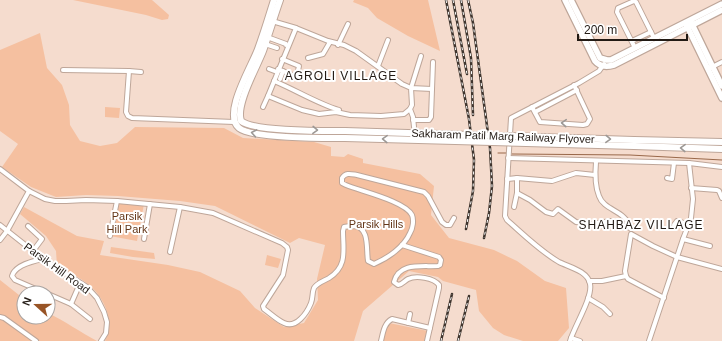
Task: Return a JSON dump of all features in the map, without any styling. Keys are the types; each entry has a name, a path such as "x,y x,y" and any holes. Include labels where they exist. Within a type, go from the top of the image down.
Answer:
{"main road":[{"path":"270,20 274,0"},
{"path":"234,122 233,116 240,88 280,0"},
{"path":"565,0 595,61 597,63 614,65 722,4"},
{"path":"571,0 600,58 604,63"},
{"path":"604,63 654,38 722,10"},
{"name":"Sakharam Patil Marg Railway Flyover","path":"270,20 265,44 245,90 240,118 245,124 268,128 345,134 634,143 722,149"},
{"path":"689,24 710,68 722,98"},
{"path":"710,68 722,86"},
{"name":"Sakharam Patil Marg Railway Flyover","path":"234,122 238,128 244,131 267,135 293,137 345,134"},
{"name":"Sakharam Patil Marg Railway Flyover","path":"634,143 722,142"}],"street":[{"path":"635,48 617,11 618,8 634,1 637,3 654,38"},
{"path":"270,20 296,28 356,51 402,84 411,88 432,89"},
{"path":"338,45 348,24"},
{"path":"263,107 280,71 285,52 296,28"},
{"path":"632,41 651,32"},
{"path":"267,37 286,45"},
{"path":"378,66 388,40"},
{"path":"308,58 323,54 330,42"},
{"path":"265,44 285,52"},
{"path":"268,96 302,110 319,114 336,112 381,116 404,114 412,105 411,88 421,56"},
{"path":"269,69 295,76 299,66 284,60"},
{"path":"413,120 430,119 433,62"},
{"path":"710,68 722,62"},
{"path":"580,341 569,340 588,298 590,290 589,281 584,274 559,262 542,250 507,220 505,216 511,118 574,86 599,71 604,63"},
{"path":"63,70 141,72"},
{"path":"129,71 126,112 128,116 132,118 234,122"},
{"path":"280,71 280,79"},
{"path":"274,81 297,90 327,106 350,114"},
{"path":"532,107 541,122 587,124 590,119 574,86"},
{"path":"534,112 577,90"},
{"path":"410,109 414,127"},
{"path":"508,158 596,162 688,163 722,167"},
{"path":"596,162 595,175 599,197 606,205 624,216 629,222 631,234 625,271 626,276 628,279 664,298"},
{"path":"666,178 672,179 674,163"},
{"path":"649,341 686,226 693,209 688,163"},
{"path":"0,169 29,191 45,199 55,201 117,201 180,207 213,212 282,243 287,247 283,275 263,306 264,309 284,323 288,324 298,322 301,319 311,303 314,288 336,273 342,266 344,260 344,227 358,226 363,230 366,236 368,259 372,264 376,263 402,245 412,230 412,214 402,206 389,200 342,183 342,178 344,175 357,175 419,190 428,196 442,222 446,225 450,225 454,218"},
{"path":"507,179 517,178 552,181 576,173 595,175"},
{"path":"514,207 517,194 517,178"},
{"path":"691,188 714,189 720,191 722,198"},
{"path":"0,240 7,232 29,191"},
{"path":"517,194 530,200 546,212 553,214 558,209 576,222 591,224 611,221 630,228"},
{"path":"110,236 117,201"},
{"path":"144,239 150,204"},
{"path":"170,252 180,207"},
{"path":"674,225 677,221 686,226"},
{"name":"Parsik Hill Road","path":"0,226 43,259 87,287 97,298 107,322 106,333 101,341"},
{"path":"28,226 42,239 33,251"},
{"path":"631,234 652,246 677,257 722,269"},
{"path":"683,239 710,246"},
{"path":"402,245 438,257 442,262 440,265 436,266 407,267 396,276 394,282 395,284 400,285 407,279 415,277 437,282 439,285 427,341"},
{"path":"26,285 15,280 12,276 15,271 21,266 30,262 43,259"},
{"path":"589,281 602,281 626,276"},
{"path":"71,304 78,288"},
{"path":"56,298 71,304 90,319"},
{"path":"588,298 604,307 610,314"},
{"path":"408,322 410,314"},
{"path":"0,317 4,318 36,341"},
{"path":"381,341 385,326 389,320 392,319 430,328"}],"green space":[{"path":"73,0 152,0 169,15 168,19 162,20 146,15"},
{"path":"354,0 428,0 440,51 408,36 377,18 368,8 353,2"},
{"name":"Parsik Hills","path":"40,33 47,68 62,85 69,105 70,125 80,141 100,146 117,143 135,127 224,128 243,138 314,142 331,147 331,156 344,157 348,154 363,159 363,163 420,174 434,186 431,215 449,238 494,250 517,261 545,281 566,288 569,328 558,341 523,341 504,335 493,328 479,311 476,290 443,281 438,277 409,271 363,311 354,341 105,341 108,334 109,318 104,303 95,290 85,282 57,266 56,251 46,236 20,214 24,207 77,236 104,241 100,255 168,265 200,272 240,291 255,308 284,327 304,323 318,300 317,279 325,245 299,238 290,243 215,206 180,201 118,196 86,195 56,197 31,187 2,167 18,144 0,131 0,50"},
{"path":"105,107 120,108 119,118 105,117"},
{"name":"Parsik Hill Park","path":"117,201 144,204 137,241 110,236"},
{"path":"111,247 154,253 155,259 110,253"},
{"path":"267,255 281,259 278,268 265,265"},
{"path":"0,280 16,293 16,325 56,325 56,317 97,341 0,341"},
{"path":"389,323 428,331 426,341 383,341 386,328"}],"waterway":[{"path":"498,153 506,153"},
{"path":"512,154 630,155 722,160"}],"railway":[{"path":"446,0 469,119 474,160 473,191 466,229"},
{"path":"453,0 467,74"},
{"path":"461,0 471,58 473,115"},
{"path":"468,0 473,23 490,148 492,186 484,238"},
{"path":"441,341 452,294"},
{"path":"458,341 469,296"}],"district":[{"name":"AGROLI VILLAGE","path":"341,76"},
{"name":"SHAHBAZ VILLAGE","path":"641,225"}]}
